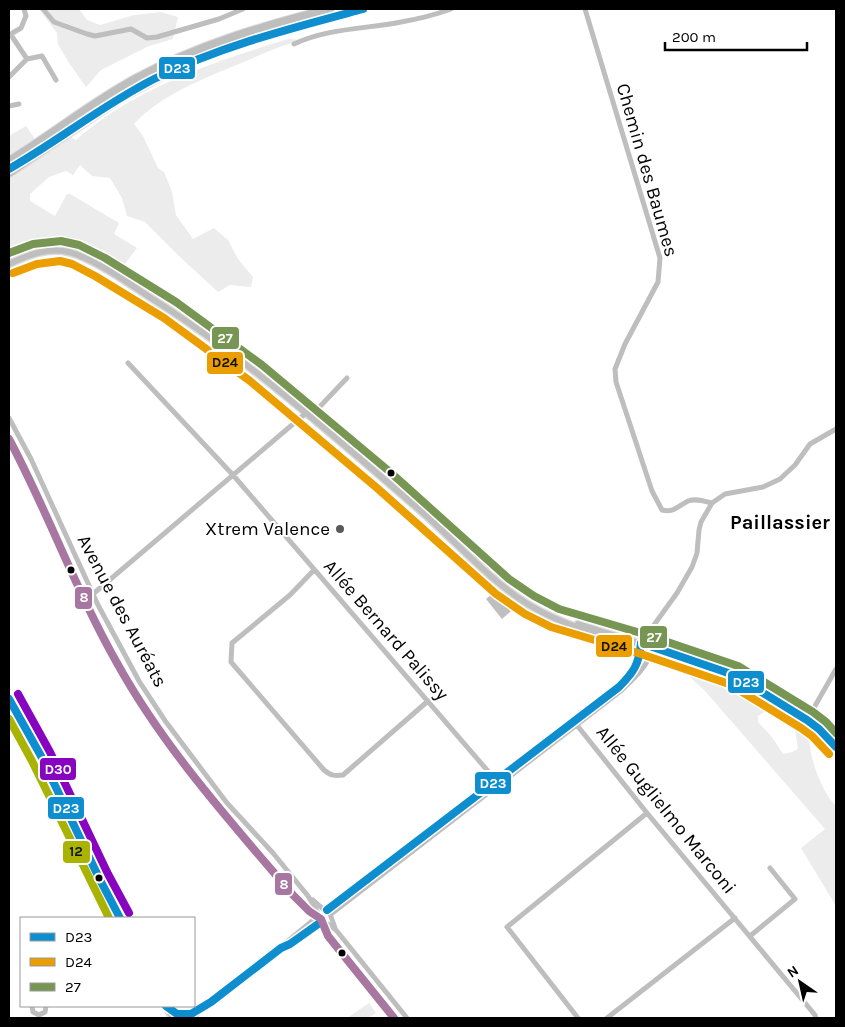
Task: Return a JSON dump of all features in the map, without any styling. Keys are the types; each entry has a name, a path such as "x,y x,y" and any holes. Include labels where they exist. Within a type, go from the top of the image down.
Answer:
{"highway":[{"path":"9,161 116,91 168,62 235,35 330,9"},
{"path":"9,173 121,98 174,69 208,54 246,41 363,9"},
{"path":"9,169 34,156"}],"main road":[{"path":"9,264 35,254 52,251 69,252 86,258 200,330 256,373 423,514 504,587 529,605 555,618 650,649 734,679 761,691 807,720 819,729 836,747"},
{"path":"9,698 41,756 119,917"},
{"path":"166,1007 168,1018"},
{"path":"166,1007 173,1018"}],"street":[{"path":"24,9 26,16 21,28 10,35 26,59"},
{"path":"43,9 54,22 87,34 95,36 131,29 147,38 157,38 243,9"},
{"path":"294,44 339,30 401,22 451,9"},
{"name":"Chemin des Baumes","path":"585,9 660,258 658,282 618,360 615,369 616,382 659,507 662,510 671,511 688,501 697,499 712,503"},
{"path":"9,77 26,59 42,56 56,80"},
{"path":"9,106 19,104"},
{"name":"Allée Bernard Palissy","path":"128,364 233,476 498,783"},
{"path":"93,594 308,415 347,378"},
{"name":"Avenue des Auréats","path":"9,418 31,459 93,594 126,659 166,722 227,803 308,896 328,913 336,930 407,1018"},
{"path":"166,1007 188,1017 212,1002 498,783 626,681 639,663 641,646 692,567 698,553 701,522 712,503 726,494 763,487 780,479 795,465 810,444 836,429"},
{"path":"314,570 290,596 232,643 231,662 324,770 330,775 343,775 428,701"},
{"path":"575,723 622,690 644,664 650,649 652,628"},
{"path":"807,720 836,669"},
{"name":"Allée Guglielmo Marconi","path":"575,723 816,1018"},
{"path":"578,1018 507,927 647,813"},
{"path":"750,936 795,898 770,868"},
{"name":"Avenue des Auréats","path":"308,896 320,918 336,930"},
{"path":"320,918 328,913"},
{"path":"608,1018 735,918"},
{"path":"32,1007 33,1012 39,1015 45,1012 46,1007"}],"shaded area":[{"path":"39,9 79,9 87,20 100,25 134,15 161,12 178,17 173,39 149,46 101,70 86,87 58,44 57,33"},
{"path":"288,39 304,40 271,50 183,89 157,104 134,124 143,136 158,168 164,172 172,192 176,215 193,239 214,228 228,240 238,259 253,277 251,287 230,285 218,292 145,222 127,216 122,198 110,178 92,176 80,165 73,175 66,171 49,177 30,194 30,201 55,216 67,194 70,194 119,223 114,234 137,248 119,272 81,249 52,247 36,249 9,259 9,177 71,137 76,140 99,122 149,91 204,67"},
{"path":"26,126 35,139 9,155 9,136"},
{"path":"492,594 511,611 502,619 486,599"},
{"path":"677,665 715,677 763,698 774,705 758,716 758,722 772,737 783,754 798,749 793,717 810,728 809,737 812,758 825,791 836,806 836,906 801,848 825,829 705,691"},
{"path":"369,1003 376,1013 368,1018 347,1018"}],"transit line":[{"name":"D23","path":"9,169 135,89 179,67 230,47 363,9"},
{"name":"27","path":"9,253 33,244 61,241 79,245 105,258 176,302 262,365 390,472 509,579 534,596 559,609 644,634 738,666 813,712 836,733"},
{"name":"D24","path":"13,273 37,264 60,261 72,264 95,276 164,318 250,381 377,488 496,594 525,614 551,627 638,653 729,684 801,728 812,736 829,754"},
{"name":"8","path":"9,439 102,636 155,725 199,783 293,895 309,911 321,919 328,936 394,1018"},
{"name":"D23","path":"641,643 734,675 807,720 819,729 836,747"},
{"name":"D23","path":"327,910 619,687 635,667 641,643"},
{"name":"D30","path":"18,694 50,752 108,874 129,913"},
{"name":"D23","path":"9,699 41,756 119,917"},
{"name":"12","path":"9,719 32,761 109,917"},
{"name":"D23","path":"167,1007 177,1014 191,1014 211,1002 281,948 290,944 321,922"}],"place":[{"name":"Xtrem Valence","path":"340,529"}],"district":[{"name":"Paillassier","path":"780,522"}]}
